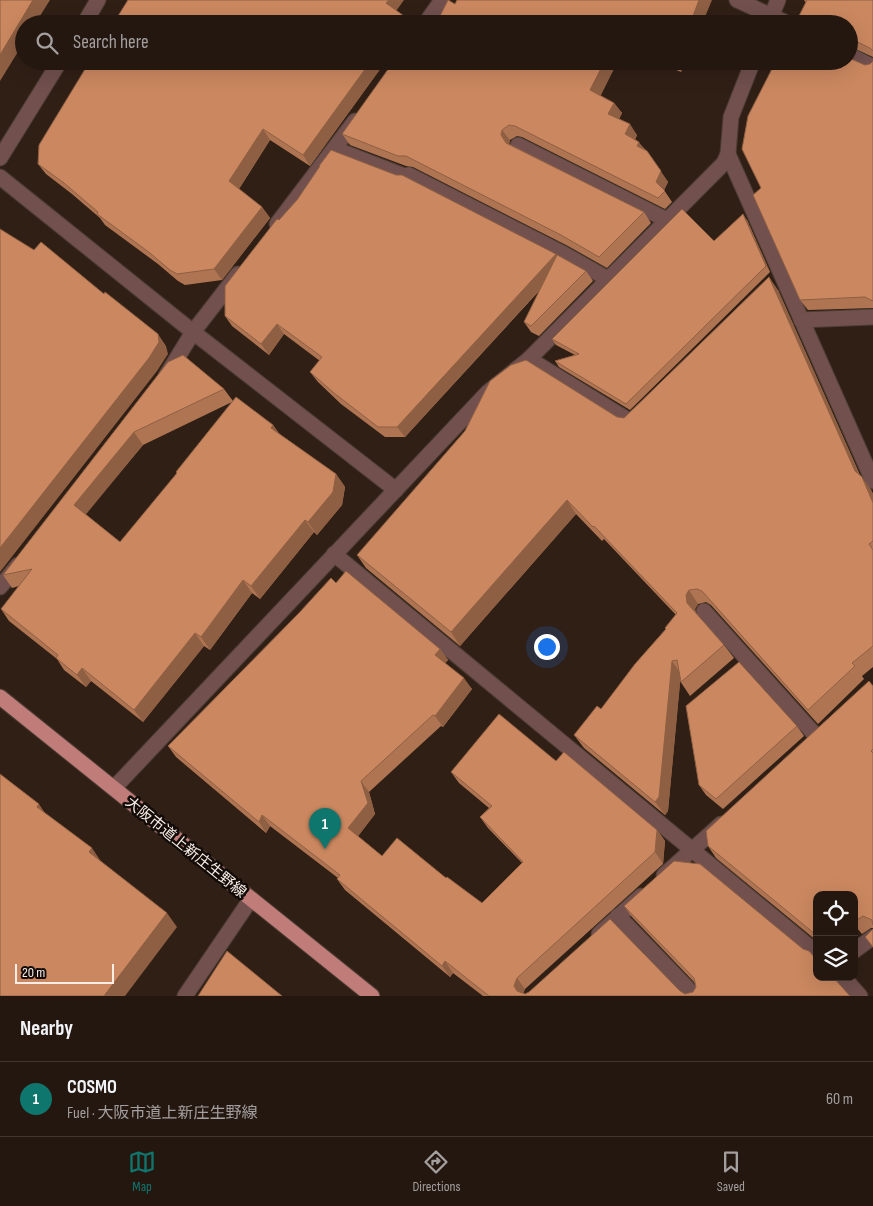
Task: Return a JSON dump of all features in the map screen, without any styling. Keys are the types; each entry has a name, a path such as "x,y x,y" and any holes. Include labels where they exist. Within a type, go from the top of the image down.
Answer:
{"main road":[{"name":"大阪市道上新庄生野線","path":"0,697 372,996"}],"street":[{"path":"89,15 98,0"},
{"path":"431,15 442,0"},
{"path":"737,0 762,15"},
{"path":"771,15 778,0"},
{"path":"858,60 873,67"},
{"path":"0,158 54,70"},
{"path":"114,788 488,392 529,359 724,163 728,154 730,117 749,70"},
{"path":"270,233 364,109"},
{"path":"518,145 667,220"},
{"path":"335,149 407,177 409,175 564,254 608,279"},
{"path":"728,154 873,481"},
{"path":"0,177 193,332 396,490"},
{"path":"159,384 193,332 246,263"},
{"path":"767,288 781,274"},
{"path":"801,320 873,316"},
{"path":"529,359 631,422 644,409"},
{"path":"334,554 813,950"},
{"path":"0,587 24,556"},
{"path":"704,611 747,659 813,740 831,724"},
{"path":"733,671 747,659"},
{"path":"590,943 728,817"},
{"path":"185,996 251,899"},
{"path":"618,916 695,996"},
{"path":"858,948 873,937"},
{"path":"847,981 860,996"}],"building":[{"path":"0,0 33,0 24,15 15,15 15,30 0,55"},
{"path":"128,0 389,0 386,3 403,15 119,15"},
{"path":"448,0 455,4 457,0 699,0 693,15 440,15"},
{"path":"807,0 873,0 873,51 858,42 858,15 800,15"},
{"path":"873,61 873,301 865,297 800,300 753,195 761,188 742,149 748,116 771,70 858,70 858,62 865,65"},
{"path":"85,70 364,70 303,155 263,129 229,181 262,207 214,269 177,274 170,270 97,214 98,212 64,183 38,164 39,145"},
{"path":"388,70 600,70 590,90 614,103 608,114 630,124 625,134 639,142 637,146 647,151 661,171 656,182 665,191 658,198 515,126 509,125 502,130 501,135 506,143 644,212 599,257 561,235 406,156 398,156 342,134"},
{"path":"331,150 396,175 402,175 556,254 397,427 378,427 334,393 310,372 322,357 277,324 261,344 225,316 225,286 277,219 279,220 297,200"},
{"path":"682,209 714,241 743,214 766,266 626,404 555,361 579,354 552,339"},
{"path":"0,229 34,250 41,242 104,294 105,292 158,334 159,342 149,358 0,548"},
{"path":"557,255 586,271 531,326 524,322"},
{"path":"769,277 855,471 862,477 873,503 873,541 869,544 873,550 873,646 852,663 855,666 808,710 702,591 697,589 689,590 686,595 687,603 724,645 681,682 677,660 672,661 659,797 655,802 574,735 597,706 601,709 677,613 567,500 451,632 357,555 465,431 490,381 511,365 526,360 617,417 624,418"},
{"path":"183,355 224,389 134,432 74,505 120,542 236,397 273,425 271,428 336,474 333,492 308,522 305,520 251,586 243,580 201,637 195,633 134,710 82,668 77,675 56,658 58,655 1,609 32,569 3,575 168,362"},
{"path":"346,571 440,649 435,655 464,678 435,716 433,715 361,781 368,803 348,828 382,856 397,838 446,878 482,903 523,862 480,817 492,806 451,772 499,714 556,761 564,752 657,830 655,852 517,978 514,986 517,991 525,994 529,992 610,919 680,991 685,994 693,992 696,987 694,978 624,906 674,861 700,864 803,949 809,951 813,956 813,981 837,981 850,996 489,996 445,961 442,966 337,879 340,875 262,815 259,822 168,746 331,578 336,583"},
{"path":"739,662 797,726 716,799 699,785 686,706"},
{"path":"869,681 873,686 873,749 871,751 873,753 873,925 872,920 863,916 858,919 858,891 813,891 813,932 708,846 706,831"},
{"path":"0,774 39,804 37,807 92,848 89,852 167,913 104,996 0,996"},
{"path":"873,929 873,947 865,937"},
{"path":"227,951 282,996 198,996"}],"place":[{"name":"COSMO","path":"325,849"}]}
